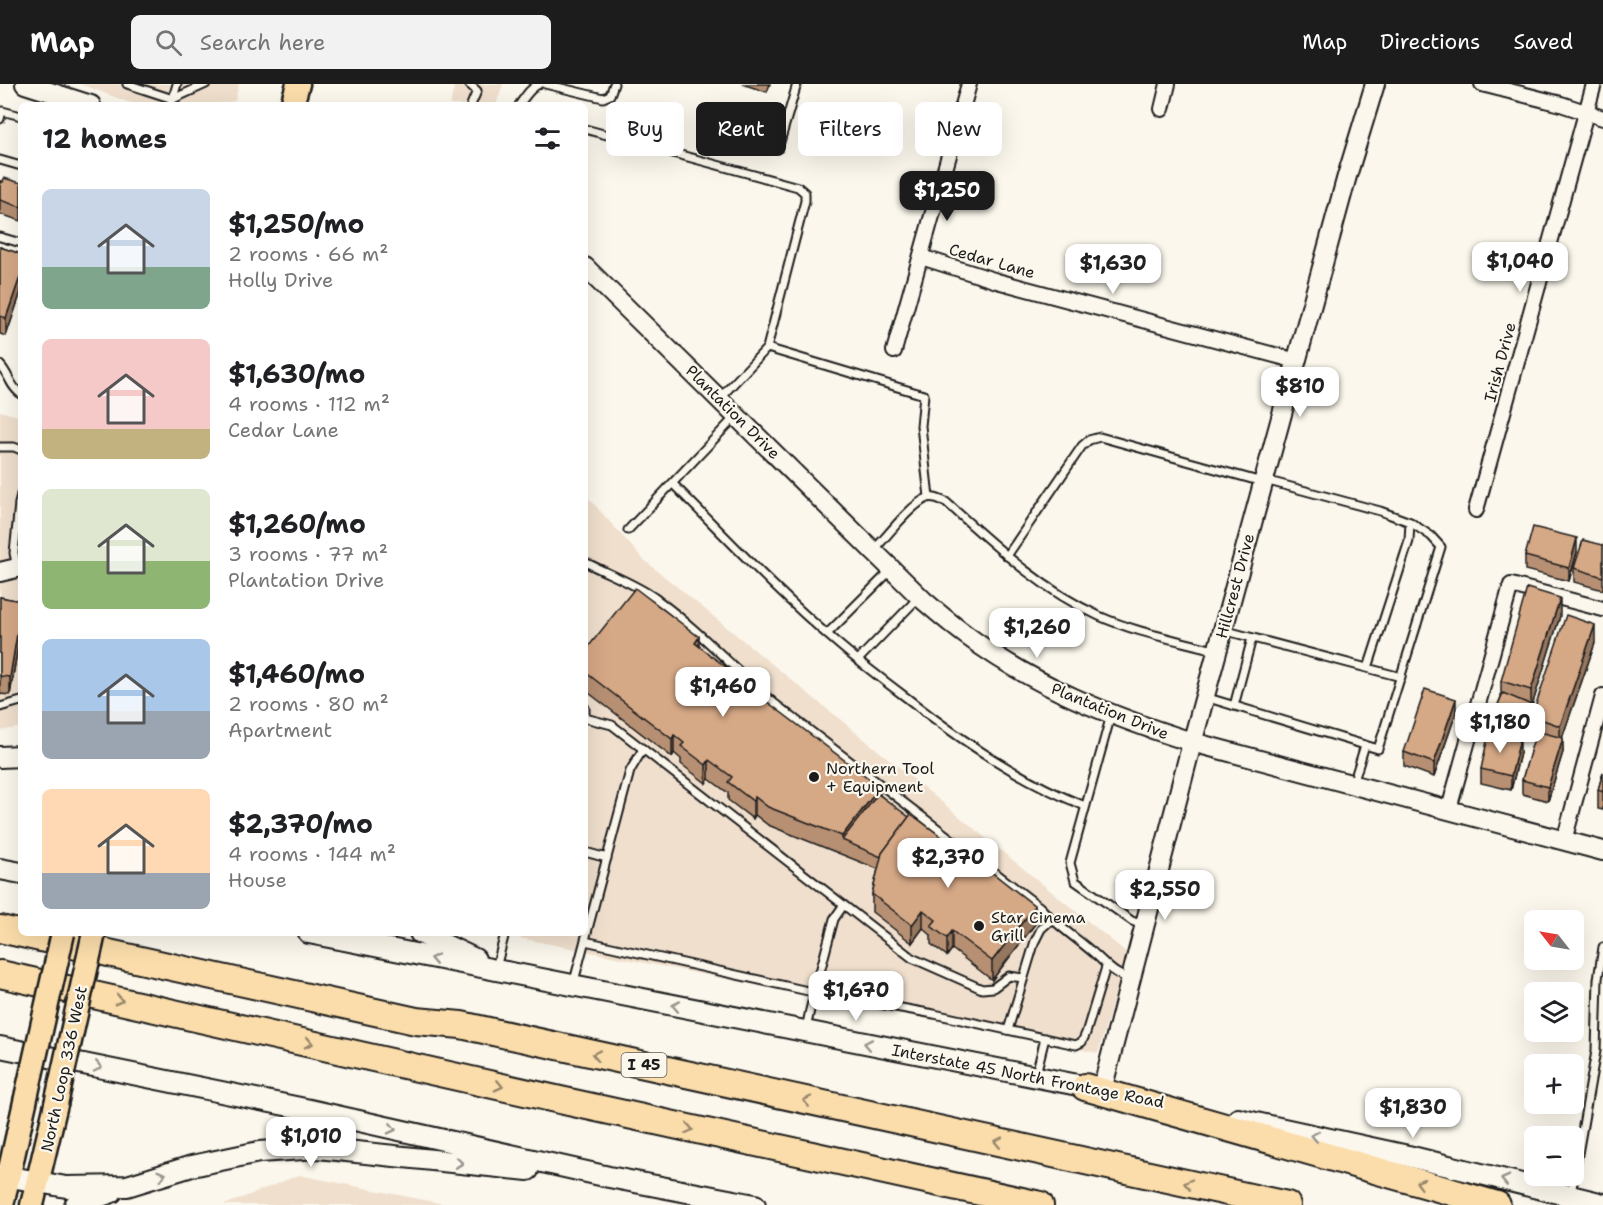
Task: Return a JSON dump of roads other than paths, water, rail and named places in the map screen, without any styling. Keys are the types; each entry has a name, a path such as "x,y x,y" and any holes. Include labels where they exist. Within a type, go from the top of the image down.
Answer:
{"highway":[{"name":"I 45","path":"0,929 18,933"},
{"name":"I 45","path":"32,936 416,1020 461,1025 1287,1205"},
{"path":"0,974 558,1100 1040,1205"},
{"path":"1093,1088 1497,1205"}],"main road":[{"path":"293,102 298,84"},
{"path":"0,757 18,756"},
{"path":"0,869 18,872"},
{"name":"North Loop 336 West","path":"2,1205 4,1176 25,1102 62,936"},
{"name":"North Loop 336 West","path":"33,1205 93,936"},
{"name":"Interstate 45 North Frontage Road","path":"324,936 1093,1088 1408,1156 1603,1204"},
{"path":"426,936 489,966 493,971"},
{"path":"0,1047 310,1110 609,1177 755,1205"},
{"path":"75,1205 192,1166 259,1152 318,1148 609,1177"},
{"path":"4,1176 66,1187 127,1186"}],"street":[{"path":"25,84 57,88 85,102"},
{"path":"894,351 969,84"},
{"path":"1162,109 1168,84"},
{"name":"Hillcrest Drive","path":"1093,1088 1131,980 1192,742 1347,176 1375,84"},
{"path":"1482,84 1561,104 1603,118"},
{"name":"Irish Drive","path":"1476,510 1594,84"},
{"name":"Cedar Lane","path":"921,257 997,280 1297,361"},
{"name":"Plantation Drive","path":"588,270 920,597 966,635 1045,684 1135,724 1192,742 1603,850"},
{"path":"1449,809 1511,585 1603,609"},
{"path":"1564,841 1603,696"}],"lane":[{"path":"127,84 172,102 206,84"},
{"path":"172,102 177,84"},
{"path":"469,84 477,91 472,102"},
{"path":"521,102 539,84"},
{"path":"545,84 603,98 610,95 614,84"},
{"path":"786,120 796,84"},
{"path":"0,119 2,111 18,115"},
{"path":"588,130 798,187 805,194 767,348 719,399"},
{"path":"0,160 18,165"},
{"path":"0,237 18,242"},
{"path":"767,348 924,395 921,426 928,497"},
{"path":"0,365 18,391"},
{"path":"628,530 736,416"},
{"path":"1007,556 1082,446 1089,440 1100,437 1255,480 1265,480 1380,510 1410,522 1431,537 1441,548 1378,749 1205,697"},
{"path":"0,447 18,449"},
{"path":"673,484 827,634 951,733 1000,765 1085,807"},
{"path":"873,551 919,503 928,497 937,498 946,502 1034,579 1060,596 1127,627 1218,651"},
{"path":"13,569 18,520"},
{"path":"1368,668 1409,541 1410,522"},
{"path":"588,564 656,599 701,636 747,681 774,703 1040,907 1051,920 1097,956 1114,973 1131,980"},
{"path":"827,634 892,570"},
{"path":"630,596 636,588"},
{"path":"858,660 920,597"},
{"path":"1223,630 1401,677"},
{"path":"1234,706 1252,638"},
{"path":"0,706 18,703"},
{"path":"1112,714 1070,863 1075,881 1132,921 1144,926"},
{"path":"588,717 612,725 912,958 982,989 993,988 1009,976 1023,978"},
{"path":"1353,784 1365,745"},
{"path":"588,930 630,771 642,749"},
{"path":"588,853 607,858"},
{"path":"806,1031 834,919 843,906"},
{"path":"1008,1030 1035,941 1041,929 1051,920"},
{"path":"493,971 504,936"},
{"path":"572,986 586,936"},
{"path":"585,941 814,992 933,1014 1077,1045 1082,1042 1106,966"},
{"path":"1571,1196 1599,1052 1603,947"},
{"path":"1036,1077 1045,1038"}],"place":[{"name":"Northern Tool + Equipment","path":"814,777"},
{"name":"Star Cinema Grill","path":"979,926"}]}
